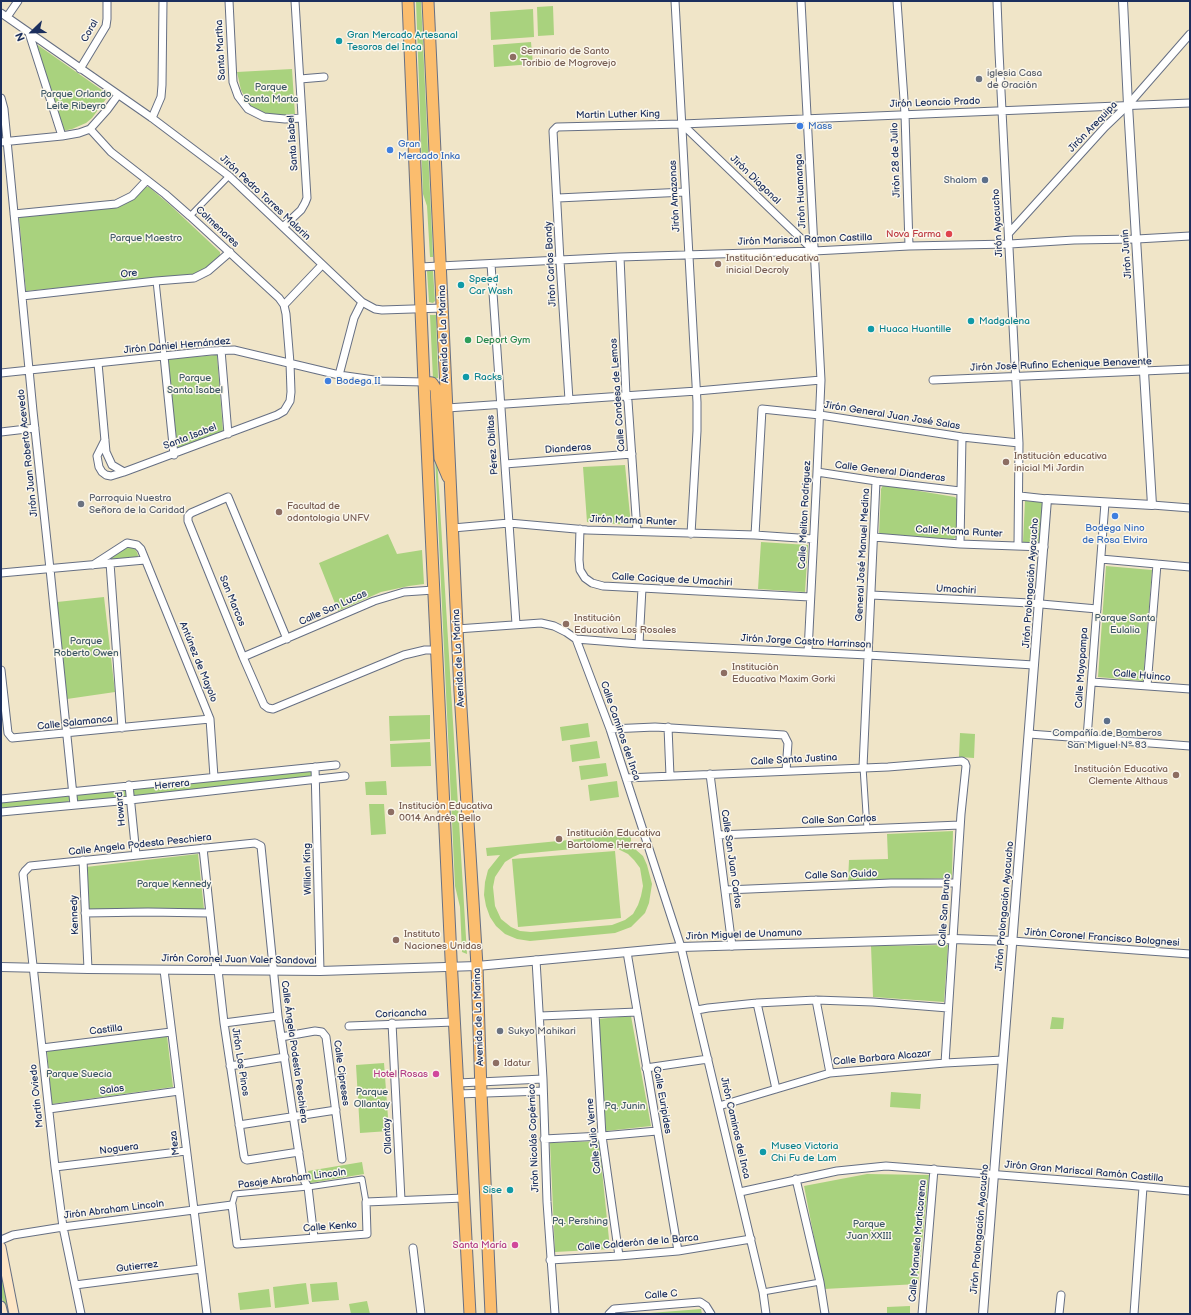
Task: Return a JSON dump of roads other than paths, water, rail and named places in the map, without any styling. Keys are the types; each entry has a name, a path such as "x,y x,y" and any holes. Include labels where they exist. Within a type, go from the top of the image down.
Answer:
{"main road":[{"path":"408,1 451,967 470,1314"},
{"name":"Avenida de La Marina","path":"428,1 457,629 477,966 491,1314"},
{"path":"424,382 432,383 436,389 440,458 451,485"},
{"path":"1,1247 14,1314"},
{"path":"1,1306 3,1314"}],"street":[{"path":"4,15 18,1"},
{"name":"Coral","path":"80,69 106,26 107,1"},
{"path":"152,118 161,97 163,1"},
{"name":"Santa Martha","path":"229,1 233,82 238,96 248,109 264,117 285,119 302,118"},
{"name":"Santa Isabel","path":"283,227 301,210 307,198 295,1"},
{"name":"Jirón Amazonas","path":"675,1 697,391 697,432 691,534"},
{"name":"Jirón Huamanga","path":"801,1 820,380"},
{"name":"Jirón 28 de Julio","path":"897,1 904,114 909,246"},
{"name":"Jirón Ayacucho","path":"997,1 1019,443 1020,496 1018,545"},
{"name":"Jirón Junín","path":"1123,1 1152,505"},
{"name":"Jirón Pedro Torres Malarin","path":"4,15 152,118 229,176 362,302 375,309 382,310 443,308"},
{"path":"28,33 62,136"},
{"name":"Jirón Arequipa","path":"1009,233 1105,127 1128,105 1190,34"},
{"path":"300,79 324,77"},
{"path":"4,142 62,136 79,133 90,129 107,110 118,94"},
{"name":"Jirón Juan Roberto Acevedo","path":"1,98 4,109 4,142 14,214 74,805"},
{"name":"Jirón Leoncio Prado","path":"682,124 1190,102"},
{"name":"Martin Luther King","path":"555,128 682,124"},
{"name":"Jirón Diagonal","path":"682,124 814,251"},
{"name":"Jirón Carlos Bondy","path":"555,128 560,261 569,400"},
{"name":"Colmenares","path":"90,129 111,152 190,216 230,252 279,298 284,305"},
{"path":"190,216 229,176"},
{"path":"14,214 116,204 132,196 147,180"},
{"path":"558,198 685,192"},
{"name":"Jirón Mariscal Ramon Castilla","path":"420,267 689,254 1010,244 1190,236"},
{"name":"Ore","path":"22,296 194,278 201,276 230,252"},
{"name":"Calle Condesa de Lemos","path":"620,257 626,396 628,401 637,531"},
{"name":"Pérez Oblitas","path":"491,264 516,624"},
{"path":"290,363 284,305 322,265"},
{"path":"156,281 174,455"},
{"path":"339,375 354,318 362,302"},
{"path":"221,350 228,434"},
{"name":"Jirón Daniel Hernández","path":"1,373 221,350 234,350 339,375 380,381 424,382"},
{"name":"Santa Isabel","path":"98,363 106,452 112,465 124,472"},
{"name":"Santa Isabel","path":"105,440 97,456 98,467 106,475 112,476 174,455 284,411 290,401 290,363"},
{"name":"Jirón José Rufino Echenique Benavente","path":"933,380 1190,369"},
{"path":"447,408 697,391 820,380"},
{"name":"Calle Meliton Rodriguez","path":"808,652 820,415 820,380"},
{"name":"Jirón General Juan José Salas","path":"755,535 762,409 820,415 962,437 1019,443"},
{"path":"1,432 35,428"},
{"path":"960,544 962,437"},
{"name":"Dianderas","path":"505,464 632,454"},
{"name":"Calle General Dianderas","path":"817,472 960,491"},
{"name":"General José Manuel Medina","path":"863,767 876,481"},
{"path":"1020,496 1190,508"},
{"name":"San Marcos","path":"287,639 228,497 191,513 188,516 188,521 243,657 264,705 268,708 273,709 404,655 425,650 437,650"},
{"name":"Jirón Prolongación Ayacucho","path":"983,1314 1047,499"},
{"name":"Calle Moyopampa","path":"1087,738 1105,502"},
{"name":"Jirón Mama Runter","path":"453,528 509,523 580,529 755,535 813,539"},
{"name":"Calle Cacique de Umachiri","path":"580,529 580,570 585,578 592,583 603,586 810,597"},
{"name":"Calle Mama Runter","path":"874,537 960,544 1044,547"},
{"name":"Antúnez de Mayolo","path":"93,565 127,543 137,545 141,549 210,719 214,777"},
{"path":"1101,559 1190,567"},
{"name":"Antúnez de Mayolo","path":"1,573 145,560"},
{"path":"110,563 122,728"},
{"path":"1147,686 1157,564"},
{"path":"639,644 642,588"},
{"name":"Calle San Lucas","path":"243,657 374,600 392,595 434,590"},
{"name":"Umachiri","path":"871,595 1039,604 1097,609"},
{"path":"457,629 541,623 554,626 576,639"},
{"name":"Jirón Jorge Castro Harrinson","path":"576,639 639,644 1034,665"},
{"name":"Calle Caminos del Inca","path":"576,639 610,728 682,947"},
{"name":"Calle Salamanca","path":"1,670 8,734 12,738 17,739 210,719"},
{"name":"Calle Huinco","path":"1092,682 1190,689"},
{"path":"668,727 670,776"},
{"path":"610,728 668,727 784,735 788,742 786,771"},
{"path":"1029,734 1190,746"},
{"name":"Calle Santa Justina","path":"626,778 888,767 962,761"},
{"name":"Calle San Bruno","path":"945,1063 960,825 966,766 965,762 962,761"},
{"name":"Herrera","path":"1,798 336,764"},
{"name":"Willian King","path":"316,767 320,971"},
{"path":"863,767 867,829"},
{"name":"Calle San Juan Carlos","path":"710,774 732,946"},
{"name":"Herrera","path":"1,812 130,800 345,776"},
{"name":"Howard","path":"129,785 136,855"},
{"name":"Calle San Carlos","path":"718,835 960,825"},
{"name":"Calle Angela Podesta Peschiera","path":"24,874 26,869 32,866 255,843 261,846"},
{"name":"Calle Ángela Podesta Peschiera","path":"261,846 272,971 278,1016 302,1174 304,1182 308,1187"},
{"name":"Jirón Los Pinos","path":"203,848 209,893 209,914 244,1156 247,1160 299,1152"},
{"name":"Kennedy","path":"83,860 88,969"},
{"name":"Martín Oviedo","path":"24,874 54,1167 63,1227 81,1314"},
{"name":"Calle San Guido","path":"726,890 891,883 956,883"},
{"path":"85,913 148,912 209,914"},
{"name":"Jirón Miguel de Unamuno","path":"477,966 682,947 953,939 1012,941"},
{"name":"Jirón Coronel Francisco Bolognesi","path":"1012,941 1190,954"},
{"name":"Jirón Caminos del Inca","path":"682,947 751,1239 763,1292 766,1314"},
{"name":"Calle Euripides","path":"627,952 678,1251"},
{"name":"Jirón Nicolás Copérnico","path":"536,960 540,1016 546,1202 555,1314"},
{"name":"Jirón Coronel Juan Valer Sandoval","path":"1,967 320,971 477,966"},
{"name":"Meza","path":"164,970 207,1314"},
{"path":"697,1010 757,1003 816,1000 876,1002 948,1008"},
{"path":"816,1000 830,1073"},
{"path":"757,1003 776,1089"},
{"path":"540,1016 637,1012"},
{"name":"Calle Julio Verne","path":"595,1014 602,1136 619,1256"},
{"path":"224,1023 278,1016"},
{"name":"Coricancha","path":"349,1026 392,1023 454,1022"},
{"name":"Ollantay","path":"392,1023 401,1200"},
{"name":"Calle Cipreses","path":"281,1037 315,1031 322,1032 326,1036 342,1159"},
{"name":"Castilla","path":"42,1048 171,1032"},
{"path":"230,1066 285,1057"},
{"path":"646,1068 708,1059"},
{"name":"Calle Barbara Alcazar","path":"719,1106 830,1073 945,1063 1003,1060"},
{"path":"458,1088 481,1087 542,1079"},
{"path":"458,1088 481,1087 543,1090"},
{"name":"Salas","path":"49,1109 179,1091"},
{"path":"239,1125 336,1110"},
{"path":"544,1139 657,1131"},
{"name":"Noguera","path":"54,1167 186,1151"},
{"name":"Jirón Gran Mariscal Ramón Castilla","path":"740,1192 837,1170 886,1166 1190,1191"},
{"name":"Calle Manuela Marticorena","path":"922,1314 934,1169"},
{"name":"Pasaje Abraham Lincoln","path":"232,1205 235,1194 308,1187 362,1179 366,1202"},
{"path":"796,1179 820,1282 824,1314"},
{"path":"308,1187 314,1238"},
{"path":"1134,1314 1143,1187"},
{"path":"366,1202 464,1198"},
{"name":"Calle Kenko","path":"232,1205 237,1244 367,1234 366,1202"},
{"name":"Jirón Abraham Lincoln","path":"1,1240 13,1235 63,1227 232,1205"},
{"name":"Calle Calderón de la Barca","path":"550,1260 678,1251 751,1239"},
{"path":"413,1248 421,1314"},
{"name":"Gutierrez","path":"75,1285 201,1269"},
{"path":"763,1292 820,1282"},
{"path":"1059,1314 1061,1294"},
{"name":"Calle C","path":"609,1314 614,1309 700,1302 706,1306 711,1314"}],"place":[{"name":"Gran Mercado Artesanal Tesoros del Inca","path":"339,41"},
{"name":"Seminario de Santo Toribio de Mogrovejo","path":"513,57"},
{"name":"iglesia Casa de Oración","path":"979,79"},
{"name":"Mass","path":"800,126"},
{"name":"Gran Mercado Inka","path":"390,150"},
{"name":"Shalom","path":"985,180"},
{"name":"Nova Farma","path":"949,234"},
{"name":"Institución educativa inicial Decroly","path":"718,264"},
{"name":"Speed Car Wash","path":"461,285"},
{"name":"Madgalena","path":"971,321"},
{"name":"Huaca Huantille","path":"871,329"},
{"name":"Deport Gym","path":"468,340"},
{"name":"Racks","path":"466,377"},
{"name":"Bodega II","path":"328,381"},
{"name":"Institución educativa inicial Mi Jardin","path":"1006,462"},
{"name":"Parroquia Nuestra Señora de la Caridad","path":"81,504"},
{"name":"Facultad de odontologia UNFV","path":"279,512"},
{"name":"Bodega Nino de Rosa Elvira","path":"1115,516"},
{"name":"Institución Educativa Los Rosales","path":"566,624"},
{"name":"Institución Educativa Maxim Gorki","path":"724,673"},
{"name":"Compañía de Bomberos San Miguel Nº 83","path":"1107,721"},
{"name":"Institución Educativa Clemente Althaus","path":"1176,775"},
{"name":"Institución Educativa 0014 Andrés Bello","path":"391,812"},
{"name":"Institución Educativa Bartolome Herrera","path":"559,839"},
{"name":"Instituto Naciones Unidas","path":"396,940"},
{"name":"Sukyo Mahikari","path":"500,1031"},
{"name":"Idatur","path":"496,1063"},
{"name":"Hotel Rosas","path":"436,1074"},
{"name":"Museo Victoria Chi Fu de Lam","path":"763,1152"},
{"name":"Sise","path":"510,1190"},
{"name":"Santa María","path":"515,1245"}],"park label":[{"name":"Parque Santa Marta","path":"271,92"},
{"name":"Parque Orlando Leite Ribeyro","path":"76,100"},
{"name":"Parque Maestro","path":"146,238"},
{"name":"Parque Santa Isabel","path":"195,384"},
{"name":"Parque Santa Eulalia","path":"1125,624"},
{"name":"Parque Roberto Owen","path":"86,646"},
{"name":"Parque Kennedy","path":"174,884"},
{"name":"Parque Suecia","path":"79,1074"},
{"name":"Parque Ollantay","path":"372,1098"},
{"name":"Pq. Junin","path":"625,1106"},
{"name":"Pq. Pershing","path":"580,1221"},
{"name":"Parque Juan XXIII","path":"869,1230"}]}
